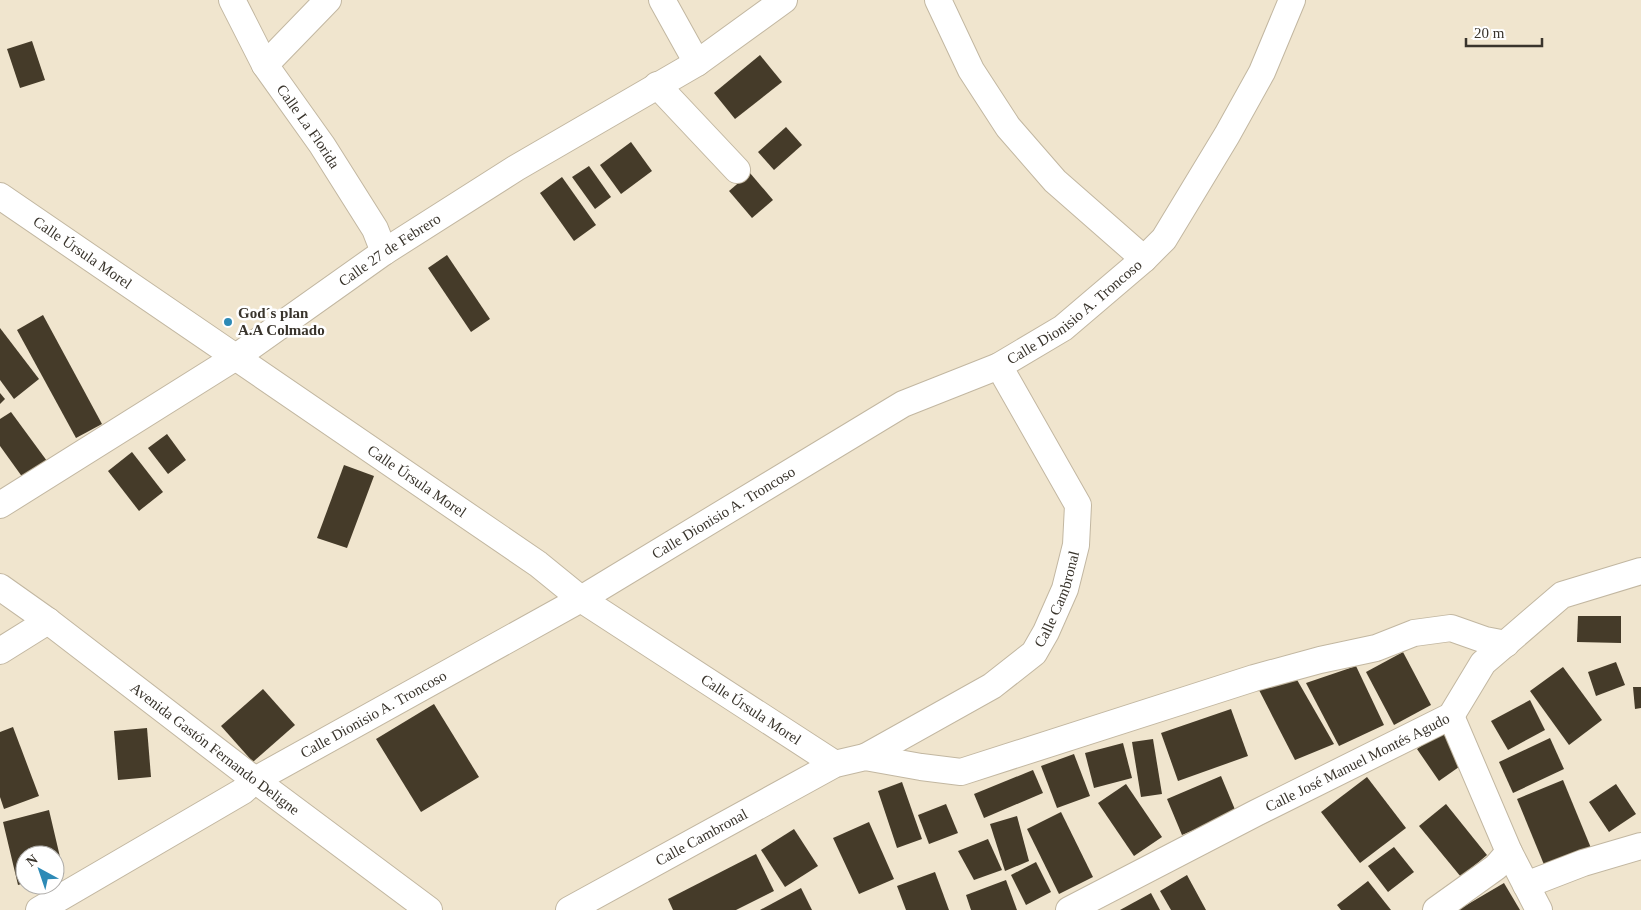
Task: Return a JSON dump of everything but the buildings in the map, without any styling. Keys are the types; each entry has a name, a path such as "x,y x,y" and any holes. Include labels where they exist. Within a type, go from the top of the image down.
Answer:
{"street":[{"name":"Calle La Florida","path":"232,0 265,65 327,154 374,229 384,252"},
{"path":"265,65 328,0"},
{"name":"Calle 27 de Febrero","path":"0,505 236,357 384,252 516,168 697,63 784,0"},
{"path":"938,0 970,70 1008,128 1056,181 1144,259"},
{"name":"Calle Dionisio A. Troncoso","path":"39,910 243,791 255,780 581,599 903,404 999,366 1063,328 1144,259 1164,239 1227,136 1262,72 1292,0"},
{"path":"664,1 697,63"},
{"path":"657,86 737,170"},
{"name":"Calle Úrsula Morel","path":"0,196 538,564 581,599 835,764"},
{"name":"Calle Cambronal","path":"569,910 835,764 865,757 992,686 1034,653 1065,590 1076,545 1078,505 999,366"},
{"name":"Calle José Manuel Montés Agudo","path":"1069,910 1452,716 1483,663 1562,595 1641,572"},
{"name":"Avenida Gastón Fernando Deligne","path":"0,587 48,620 255,780 429,910"},
{"path":"0,651 48,620"},
{"path":"865,757 961,772 1254,678 1320,660 1376,648 1414,633 1451,628 1485,640 1506,644"},
{"path":"1452,716 1509,852 1539,910"},
{"path":"1526,884 1583,863 1641,846"},
{"path":"1436,910 1496,867 1509,852"}],"place":[{"name":"God´s plan A.A Colmado","path":"228,322"}]}
